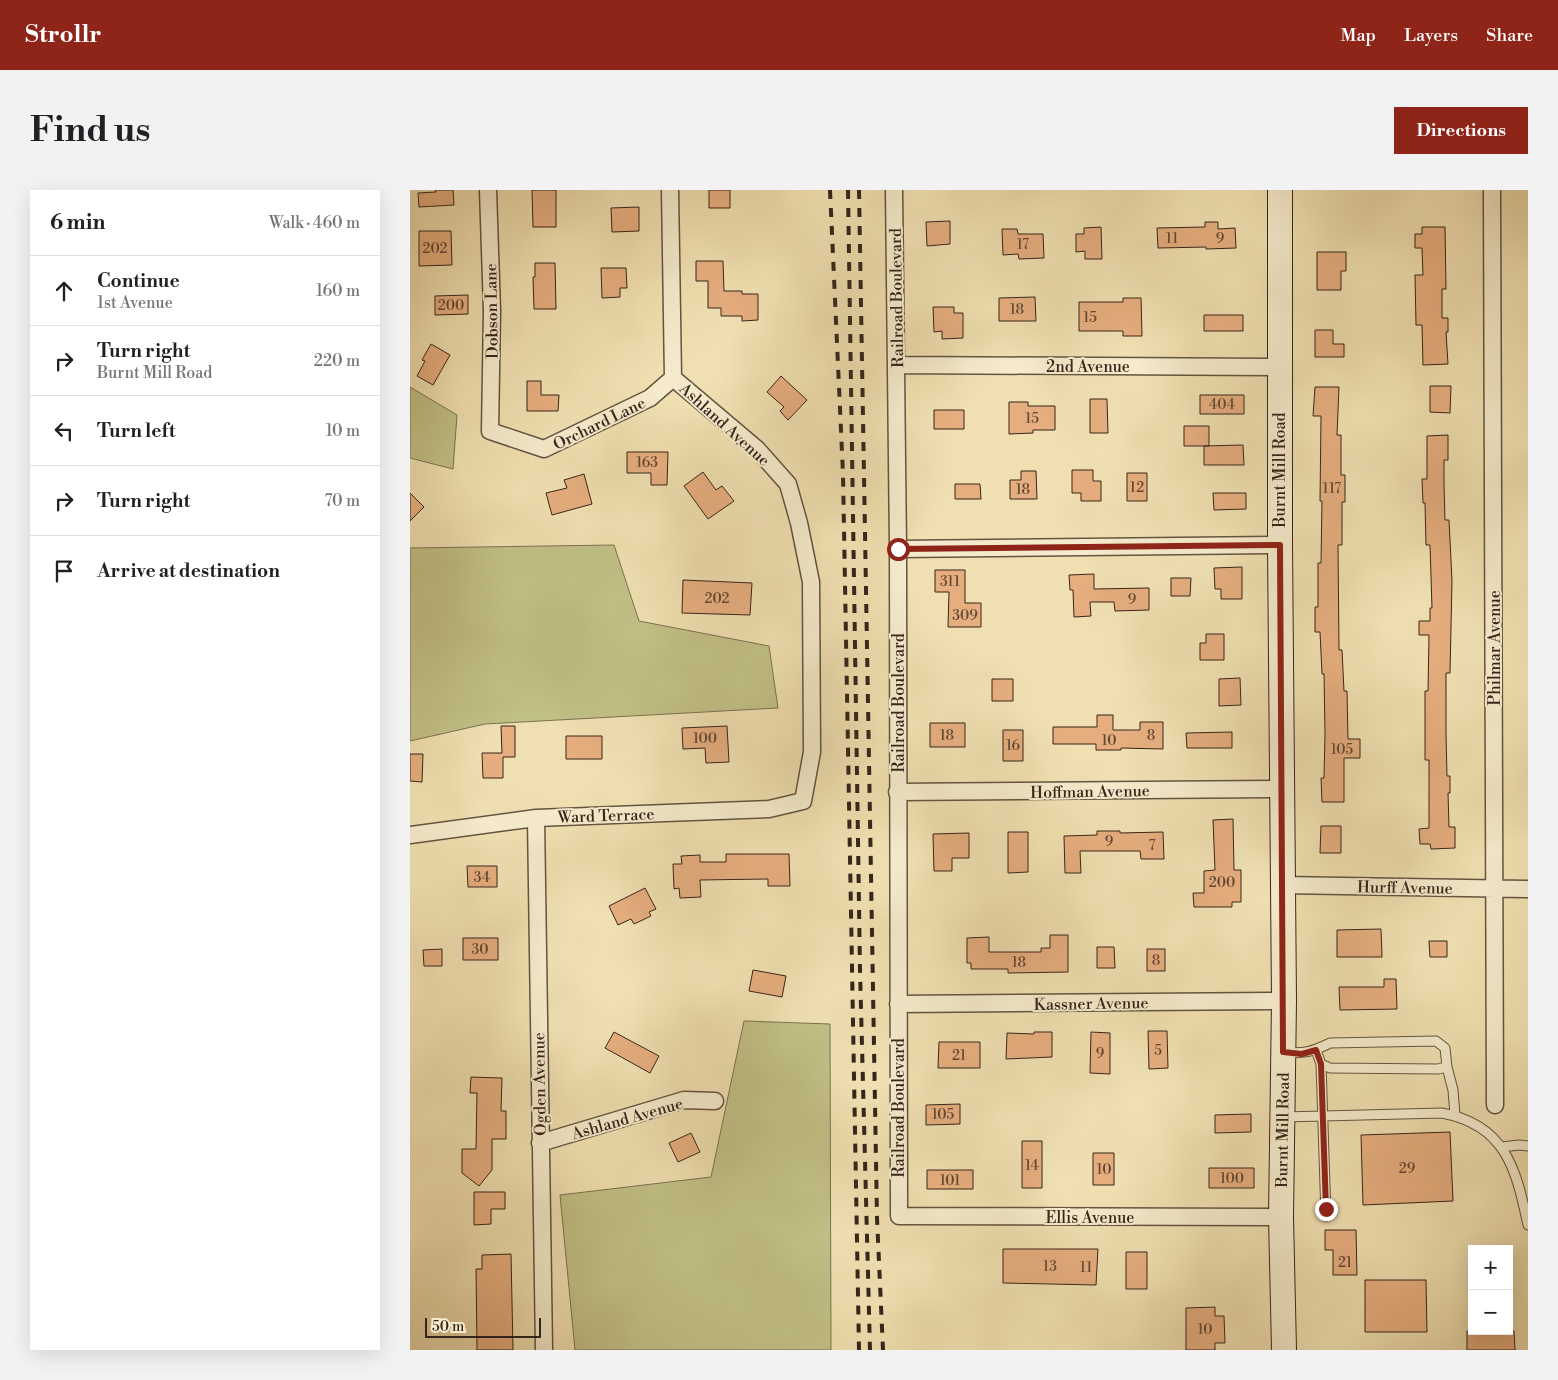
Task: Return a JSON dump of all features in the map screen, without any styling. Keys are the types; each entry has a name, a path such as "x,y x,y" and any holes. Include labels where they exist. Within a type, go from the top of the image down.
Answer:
{"main road":[{"name":"Burnt Mill Road","path":"1280,190 1279,367 1284,1001 1281,1217 1284,1350"}],"street":[{"name":"Dobson Lane","path":"488,190 492,311 490,431"},
{"name":"Ashland Avenue","path":"670,190 673,378 757,449 788,484 800,523 811,582 812,752 803,801"},
{"name":"Railroad Boulevard","path":"894,190 898,549 899,1216"},
{"name":"Philmar Avenue","path":"1492,190 1495,1105"},
{"name":"2nd Avenue","path":"897,365 1279,367"},
{"name":"Orchard Lane","path":"490,431 544,449 650,398 673,378"},
{"path":"898,549 1280,545"},
{"name":"Hoffman Avenue","path":"898,792 1282,789"},
{"name":"Ward Terrace","path":"410,835 536,818 769,809 803,801"},
{"name":"Ogden Avenue","path":"536,818 544,1350"},
{"name":"Hurff Avenue","path":"1282,885 1528,889"},
{"name":"Kassner Avenue","path":"898,1004 1284,1001"},
{"name":"Ashland Avenue","path":"540,1143 684,1100 715,1101"},
{"name":"Ellis Avenue","path":"899,1216 1281,1217"}],"lane":[{"path":"1283,1052 1302,1054 1330,1043 1436,1041 1445,1048 1442,1068 1453,1090 1455,1115"},
{"path":"1316,1050 1321,1064 1326,1216"},
{"path":"1321,1064 1330,1068 1442,1068"},
{"path":"1282,1117 1442,1113 1463,1118 1488,1131 1502,1147 1520,1186 1528,1225"},
{"path":"1502,1147 1528,1146"}],"shaded area":[{"path":"410,387 457,415 453,469 410,458"},
{"path":"614,545 639,621 769,646 778,708 485,724 410,741 410,548"},
{"path":"744,1021 830,1024 831,1350 575,1350 560,1195 711,1177"}],"building":[{"path":"435,190 453,190 454,205 419,207 418,193 436,192"},
{"path":"532,190 556,190 556,227 533,227"},
{"path":"709,190 730,190 730,208 709,208"},
{"path":"639,207 639,231 612,232 611,208"},
{"path":"950,221 950,244 927,246 926,222"},
{"path":"1205,222 1218,222 1218,229 1235,228 1236,248 1158,248 1157,228 1205,227"},
{"path":"1101,227 1102,259 1085,259 1085,251 1076,252 1076,234 1084,234 1084,228"},
{"path":"1422,227 1445,227 1446,289 1442,289 1442,318 1448,318 1448,332 1446,332 1448,364 1423,365 1422,325 1416,325 1415,275 1423,275 1422,248 1415,248 1415,234 1422,234"},
{"path":"1002,229 1017,229 1018,234 1043,234 1044,258 1019,259 1018,254 1003,255"},
{"path":"419,231 451,231 452,265 419,266"},
{"path":"1317,252 1346,252 1346,271 1341,271 1341,290 1317,290"},
{"path":"696,261 723,261 724,291 742,291 742,294 758,294 758,320 742,321 742,316 721,316 721,308 708,308 708,281 696,281"},
{"path":"535,263 555,263 556,309 534,309 533,277 535,277"},
{"path":"601,268 626,268 627,288 620,288 620,297 602,298"},
{"path":"468,295 468,314 435,315 435,296"},
{"path":"1035,297 1036,321 999,321 999,298"},
{"path":"1123,298 1141,298 1142,336 1123,336 1123,331 1079,331 1079,302 1123,302"},
{"path":"933,307 954,307 954,313 963,313 963,338 942,339 942,331 934,332"},
{"path":"1204,315 1243,315 1243,331 1204,331"},
{"path":"1315,330 1333,330 1333,344 1344,344 1344,357 1315,357"},
{"path":"431,344 450,355 433,385 417,376 425,361 422,360"},
{"path":"781,376 807,400 788,420 780,411 784,407 767,392"},
{"path":"527,381 541,381 541,395 559,395 558,411 527,411"},
{"path":"1430,386 1451,386 1450,413 1430,412"},
{"path":"1315,387 1339,387 1337,435 1341,435 1341,475 1345,475 1345,502 1342,502 1342,545 1338,545 1339,650 1342,650 1344,691 1347,691 1348,739 1360,739 1360,758 1344,758 1344,802 1322,802 1321,778 1324,778 1325,734 1324,674 1322,674 1320,632 1315,632 1315,607 1318,607 1318,563 1321,563 1321,416 1313,416"},
{"path":"1200,395 1244,395 1244,414 1200,414"},
{"path":"1090,399 1107,399 1108,433 1090,433"},
{"path":"1009,402 1028,402 1028,406 1055,406 1055,430 1033,430 1033,433 1009,434"},
{"path":"934,410 964,410 964,429 934,429"},
{"path":"1184,426 1209,426 1209,446 1184,446"},
{"path":"1448,435 1448,460 1444,460 1444,485 1445,520 1449,520 1452,581 1450,673 1446,673 1446,734 1447,776 1450,776 1450,793 1448,793 1449,827 1455,827 1455,848 1431,849 1430,844 1420,844 1419,829 1429,828 1429,760 1425,760 1425,691 1428,691 1429,635 1419,635 1419,621 1430,621 1430,608 1432,608 1430,545 1426,545 1425,503 1423,503 1422,479 1427,479 1427,436"},
{"path":"1243,445 1244,465 1204,465 1204,446"},
{"path":"627,452 668,452 667,485 651,485 651,473 627,473"},
{"path":"1072,470 1093,470 1093,481 1101,481 1101,501 1081,501 1081,493 1072,493"},
{"path":"1021,471 1036,471 1037,499 1010,499 1010,480 1021,480"},
{"path":"703,472 716,490 722,486 734,501 708,519 684,486"},
{"path":"1127,473 1147,473 1147,501 1127,501"},
{"path":"584,474 592,504 552,515 546,493 567,488 564,480"},
{"path":"955,484 980,484 981,499 955,499"},
{"path":"410,493 424,507 410,521"},
{"path":"1213,493 1246,493 1246,509 1214,510"},
{"path":"1242,567 1242,599 1221,599 1221,589 1215,589 1214,568"},
{"path":"935,570 965,570 965,603 981,603 981,627 948,627 949,592 935,592"},
{"path":"1094,574 1094,589 1149,588 1149,610 1115,611 1114,602 1090,602 1091,616 1074,617 1073,590 1070,590 1069,575"},
{"path":"1171,578 1191,578 1190,596 1171,596"},
{"path":"683,580 752,583 750,615 682,613"},
{"path":"1206,634 1224,634 1224,660 1200,660 1200,643 1206,643"},
{"path":"1240,678 1241,705 1219,706 1219,679"},
{"path":"992,679 1013,679 1013,701 992,701"},
{"path":"1097,715 1113,715 1113,730 1140,730 1140,722 1163,722 1163,749 1121,748 1121,750 1096,750 1096,744 1053,744 1053,727 1097,727"},
{"path":"930,723 965,723 965,747 930,747"},
{"path":"501,726 515,726 515,757 503,757 503,778 483,778 482,753 502,753"},
{"path":"727,726 729,762 706,763 705,748 683,749 682,728"},
{"path":"1003,730 1023,730 1023,761 1003,761"},
{"path":"1232,732 1232,748 1187,748 1186,733"},
{"path":"566,736 602,736 602,759 566,759"},
{"path":"410,754 423,754 422,782 410,781"},
{"path":"1233,819 1234,870 1241,870 1241,902 1232,902 1232,907 1194,907 1193,893 1204,893 1204,871 1215,870 1213,820"},
{"path":"1321,826 1341,826 1341,853 1320,853"},
{"path":"1097,831 1120,831 1120,833 1163,832 1164,859 1141,859 1140,851 1080,851 1081,873 1065,873 1064,836 1097,835"},
{"path":"1008,832 1028,832 1028,872 1008,873"},
{"path":"969,833 969,858 952,858 952,871 934,871 933,834"},
{"path":"726,854 789,854 790,886 768,886 768,879 700,880 701,897 680,898 679,888 674,889 673,864 682,864 681,856 700,855 700,862 726,862"},
{"path":"467,866 497,866 497,887 468,887"},
{"path":"645,888 656,909 649,912 651,916 634,924 631,919 618,925 609,906"},
{"path":"1381,929 1382,957 1337,957 1337,930"},
{"path":"1050,935 1068,935 1068,972 1008,973 1008,969 971,969 971,963 967,963 967,938 989,937 989,952 1041,952 1041,948 1050,948"},
{"path":"463,938 498,938 498,960 463,960"},
{"path":"1429,941 1447,941 1447,957 1430,957"},
{"path":"1097,947 1114,947 1115,968 1097,968"},
{"path":"442,949 442,966 424,966 423,950"},
{"path":"1147,949 1165,949 1165,971 1147,971"},
{"path":"753,970 786,976 782,997 749,991"},
{"path":"1384,979 1396,979 1397,1009 1340,1010 1339,987 1384,987"},
{"path":"1148,1031 1167,1031 1168,1068 1149,1069"},
{"path":"614,1032 659,1056 650,1073 605,1048"},
{"path":"1034,1032 1052,1032 1052,1057 1006,1059 1007,1033 1034,1034"},
{"path":"1091,1032 1110,1033 1110,1074 1090,1073"},
{"path":"939,1042 980,1042 980,1068 938,1068"},
{"path":"471,1077 502,1078 501,1111 506,1111 506,1139 492,1139 492,1170 479,1186 462,1173 462,1149 476,1149 477,1093 470,1093"},
{"path":"960,1104 960,1124 926,1125 926,1105"},
{"path":"1251,1114 1251,1132 1215,1133 1215,1115"},
{"path":"1450,1132 1453,1201 1363,1205 1361,1135"},
{"path":"691,1133 700,1152 678,1162 669,1143"},
{"path":"1022,1141 1042,1141 1042,1188 1022,1188"},
{"path":"1093,1153 1114,1153 1114,1185 1093,1185"},
{"path":"1209,1168 1254,1168 1254,1188 1209,1188"},
{"path":"927,1170 973,1170 973,1189 927,1189"},
{"path":"474,1192 505,1192 505,1209 491,1209 491,1224 474,1225"},
{"path":"1325,1230 1356,1230 1357,1275 1333,1275 1333,1250 1325,1250"},
{"path":"1003,1249 1098,1249 1096,1285 1003,1283"},
{"path":"1126,1252 1147,1252 1147,1289 1126,1289"},
{"path":"511,1254 513,1350 477,1350 476,1269 482,1269 482,1255"},
{"path":"1365,1280 1426,1280 1427,1332 1365,1332"},
{"path":"1215,1307 1215,1316 1224,1316 1225,1343 1215,1343 1215,1350 1186,1350 1186,1308"},
{"path":"1467,1331 1468,1335 1513,1335 1514,1331 1515,1350 1467,1350"}],"railway":[{"path":"830,190 843,474 859,1350"},
{"path":"848,190 860,970 870,1350"},
{"path":"859,190 877,1218 883,1350"}],"route":[{"path":"898,549 1280,545 1283,1052 1302,1054 1316,1050 1321,1064 1326,1209"}]}
